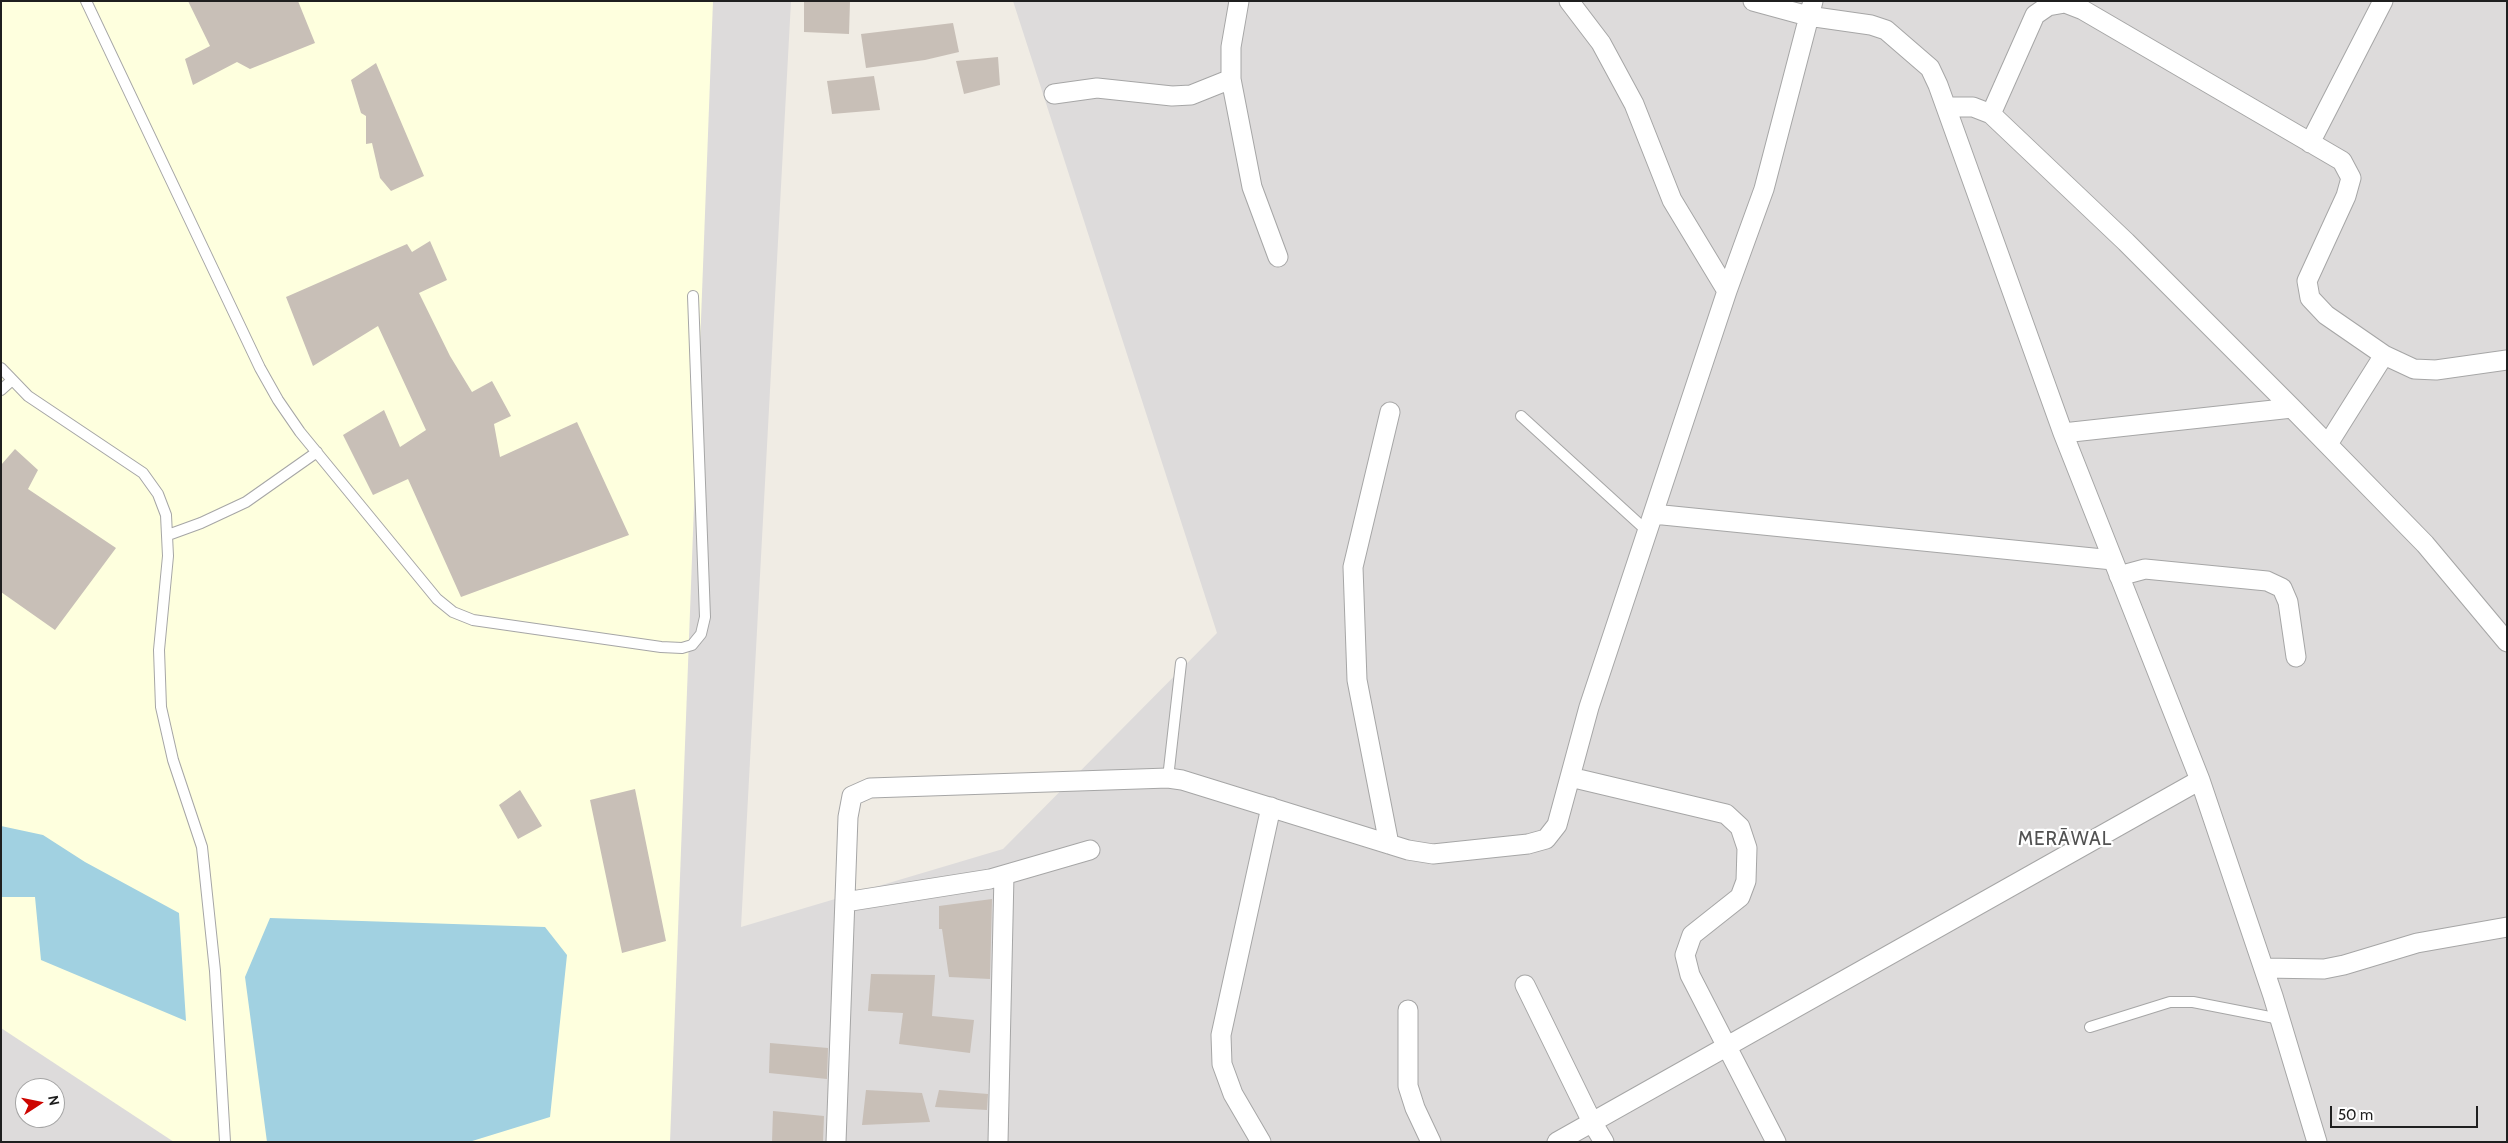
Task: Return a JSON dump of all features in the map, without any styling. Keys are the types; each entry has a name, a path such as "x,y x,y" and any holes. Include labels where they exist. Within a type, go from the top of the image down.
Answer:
{"street":[{"path":"1239,1 1231,47 1231,79 1252,187 1278,257"},
{"path":"1570,1 1601,43 1634,104 1672,200 1727,291"},
{"path":"1753,1 1810,8 1886,30 1930,68 1947,108 2062,433 2200,780 2264,968 2317,1142"},
{"path":"2310,142 2383,1"},
{"path":"1991,114 2036,15 2048,6 2065,3 2084,10 2342,161 2351,178 2346,196 2307,281 2310,298 2326,315 2384,354 2414,369 2436,370 2507,360"},
{"path":"836,1142 848,817 852,796 870,788 1168,778 1182,780 1408,850 1433,854 1528,844 1546,839 1557,825 1589,707 1727,291 1764,189 1810,8"},
{"path":"1054,94 1097,88 1172,96 1192,95 1231,79"},
{"path":"1947,108 1973,107 1991,114 2126,242 2328,444 2431,551 2507,642"},
{"path":"2328,444 2384,354"},
{"path":"2062,433 2292,408"},
{"path":"1389,844 1357,680 1353,567 1390,412"},
{"path":"1650,522 2266,581 2282,588 2288,602 2296,657"},
{"path":"1570,777 1726,814 1740,827 1747,848 1746,881 1740,897 1692,935 1685,955 1690,975 1776,1142"},
{"path":"1557,1142 2200,780"},
{"path":"1260,1142 1234,1094 1222,1064 1221,1035 1270,807"},
{"path":"845,902 944,888 1004,875 1090,850"},
{"path":"998,1142 1004,875"},
{"path":"2264,968 2324,969 2417,943 2507,927"},
{"path":"1525,985 1592,1122 1604,1142"},
{"path":"1408,1010 1408,1086 1414,1108 1431,1142"}],"lane":[{"path":"86,1 260,368 278,400 317,452 437,599 453,612 473,620 661,647 682,648 692,645 701,634 705,617 693,296"},
{"path":"1,368 11,381 28,396 143,473 158,494 166,516 168,535 159,650 162,707 173,760 202,847 215,971 225,1142"},
{"path":"1,390 11,381"},
{"path":"1521,416 1650,522"},
{"path":"168,535 209,520 246,502 317,452"},
{"path":"1168,778 1180,663"},
{"path":"2090,1027 2170,1002 2193,1002 2280,1019"}],"shaded area":[{"path":"1,1 791,1 741,927 1003,849 1217,633 1013,1 2507,1 2507,1142 1,1142"},
{"path":"1,1 713,1 670,1142 174,1142 1,1028"}],"water":[{"path":"1,826 43,835 85,862 179,913 186,1021 41,960 35,897 1,897"},
{"path":"270,918 545,927 567,955 550,1117 469,1142 267,1142 245,977"}],"building":[{"path":"188,1 298,1 315,43 250,69 237,62 193,85 185,59 210,46"},
{"path":"804,1 850,1 849,34 804,32"},
{"path":"953,23 959,52 925,60 866,68 861,34"},
{"path":"998,57 1000,85 964,94 956,61"},
{"path":"376,63 424,176 391,191 380,178 372,143 366,144 366,116 361,113 351,80"},
{"path":"874,76 880,110 832,114 827,81"},
{"path":"430,241 447,280 419,293 450,356 472,392 492,381 511,416 494,424 500,457 577,422 629,535 461,597 408,479 373,495 343,435 384,410 400,447 426,430 378,326 313,366 286,297 407,244 412,252"},
{"path":"15,449 38,470 28,489 116,548 55,630 1,592 1,465"},
{"path":"635,789 666,941 622,953 590,800"},
{"path":"520,790 542,826 518,839 499,805"},
{"path":"992,899 990,979 949,977 942,929 939,929 939,906"},
{"path":"871,974 935,975 932,1016 974,1020 970,1053 899,1044 903,1013 868,1011"},
{"path":"770,1043 828,1048 827,1079 769,1073"},
{"path":"866,1090 922,1093 930,1122 862,1125"},
{"path":"939,1090 988,1094 987,1110 935,1107"},
{"path":"773,1111 824,1116 823,1142 772,1142"}],"district":[{"name":"MERĀWAL","path":"2065,839"}]}
